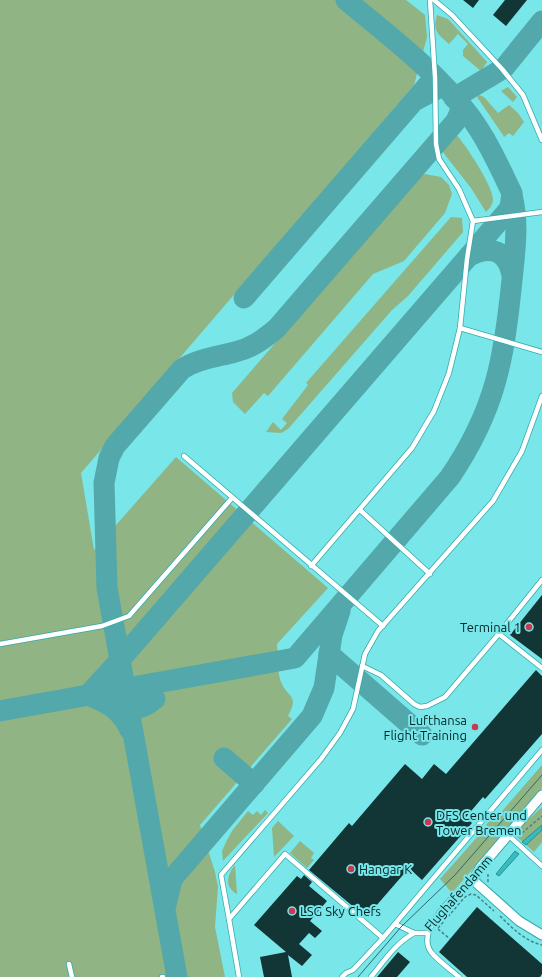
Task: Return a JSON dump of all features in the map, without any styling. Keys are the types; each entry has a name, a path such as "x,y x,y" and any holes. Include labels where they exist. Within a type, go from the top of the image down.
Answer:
{"street":[{"name":"Flughafendamm","path":"473,880 480,868 511,838 530,809 542,795"},
{"name":"Flughafendamm","path":"530,809 542,801"},
{"path":"473,880 482,890 524,925 542,935"}],"lane":[{"path":"311,566 412,448 434,411 449,373 460,328 467,259 473,221 459,188 439,159 436,144 435,77 430,0"},
{"path":"434,0 452,15 502,69 523,95 542,140"},
{"path":"473,221 542,212"},
{"path":"460,328 542,352"},
{"path":"239,977 221,875 322,759 340,733 353,709 365,654 383,626 493,501 522,451 542,396"},
{"path":"184,456 383,626"},
{"path":"0,644 102,626 129,616 232,498"},
{"path":"360,510 430,574"},
{"path":"362,666 381,675 414,704 420,707 427,706 445,697 499,634 542,580"},
{"path":"499,634 542,668"},
{"path":"342,977 353,970 383,938 542,750"},
{"path":"511,838 542,866"},
{"path":"229,919 285,854 383,938"},
{"name":"Flughafendamm","path":"395,924 414,933 427,933 432,923 455,895 473,880"},
{"path":"371,977 395,948 404,939 414,933"},
{"path":"427,933 427,942 431,952 459,977"},
{"path":"69,964 72,977"}],"path":[{"path":"511,838 542,816"},
{"path":"482,890 488,884 488,872 492,867"},
{"path":"438,928 465,897 471,894 476,895 513,929 534,943 542,945"},
{"path":"432,923 450,939"}],"green space":[{"path":"0,0 406,0 425,15 427,37 414,85 81,473 94,550 176,457 328,588 277,644 278,669 281,682 293,700 288,716 292,719 200,825 215,872 218,887 215,927 225,977 0,977"},
{"path":"437,15 448,19 487,62 481,71 463,56 463,50 468,44 458,34 449,44 439,35 435,25"},
{"path":"508,87 517,97 513,102 501,91"},
{"path":"479,95 484,97 498,113 509,105 518,113 524,122 513,136 509,133 504,137 477,97"},
{"path":"456,134 478,165 492,192 493,199 491,207 486,212 471,188 442,151"},
{"path":"425,174 441,177 449,185 452,194 445,213 404,261 373,274 268,396 264,393 245,414 233,402 232,393 421,175"},
{"path":"451,217 462,218 463,232 408,296 392,310 288,429 281,433 266,432 273,422 281,430 287,423 282,419 308,385 306,383"},
{"path":"542,765 542,788 452,893 440,879 487,826 486,825 495,814 497,817"},
{"path":"542,807 542,842 534,852 516,836 515,832"},
{"path":"265,810 268,813 223,861 222,851 227,840 232,831 248,811 253,815 257,811 261,815"},
{"path":"278,821 294,836 274,857 272,828"},
{"path":"300,841 314,853 311,858 314,860 307,868 290,853"},
{"path":"235,865 237,894 230,888 228,881 230,873"}],"water":[{"path":"542,825 542,830 526,845 522,842"},
{"path":"515,851 519,854 499,876 496,874"}],"building":[{"path":"463,0 479,0 473,8"},
{"path":"505,0 527,0 506,26 493,15"},
{"name":"Terminal 1","path":"542,595 542,659 510,635"},
{"path":"536,670 542,676 542,734 485,799 483,797 466,817 472,823 422,880 409,868 369,914 357,905 355,908 309,870 349,823 352,826 405,764 422,779 434,764 446,774"},
{"name":"LSG Sky Chefs","path":"304,875 312,882 309,886 327,901 310,921 322,931 315,938 309,933 299,944 312,955 302,966 288,955 292,977 264,977 260,957 286,952 254,925 297,876 301,879"},
{"path":"477,907 542,964 542,974 540,977 467,977 439,952"},
{"path":"398,952 410,962 397,977 377,977"}],"taxiway":[{"path":"177,977 120,660 510,208 512,193 487,143 469,115 456,99 426,68 395,40 346,0"},
{"path":"454,98 504,68 542,21"},
{"path":"244,298 414,101 435,77 438,82 435,90 414,101"},
{"path":"130,730 118,712 108,704 88,695 120,660 107,588 104,483 109,458 115,446 182,369 201,361 252,346 277,328 456,121 460,112 460,104"},
{"path":"0,711 295,658 450,477 466,452 478,429 488,406 495,383 501,359 509,308 516,237 512,195"},
{"path":"469,256 484,251 497,252 506,260 512,275"},
{"path":"166,905 172,879 312,716 324,688 332,635 340,611"},
{"path":"329,654 422,735"},
{"path":"116,704 121,707 136,709 155,699"},
{"path":"224,758 254,784"}],"tram line":[{"path":"358,977 401,927 455,875 542,775"}],"place":[{"name":"Terminal 1","path":"529,627"},
{"name":"Lufthansa Flight Training","path":"475,727"},
{"name":"DFS Center und Tower Bremen","path":"428,822"},
{"name":"Hangar K","path":"351,869"},
{"name":"LSG Sky Chefs","path":"292,911"}]}
